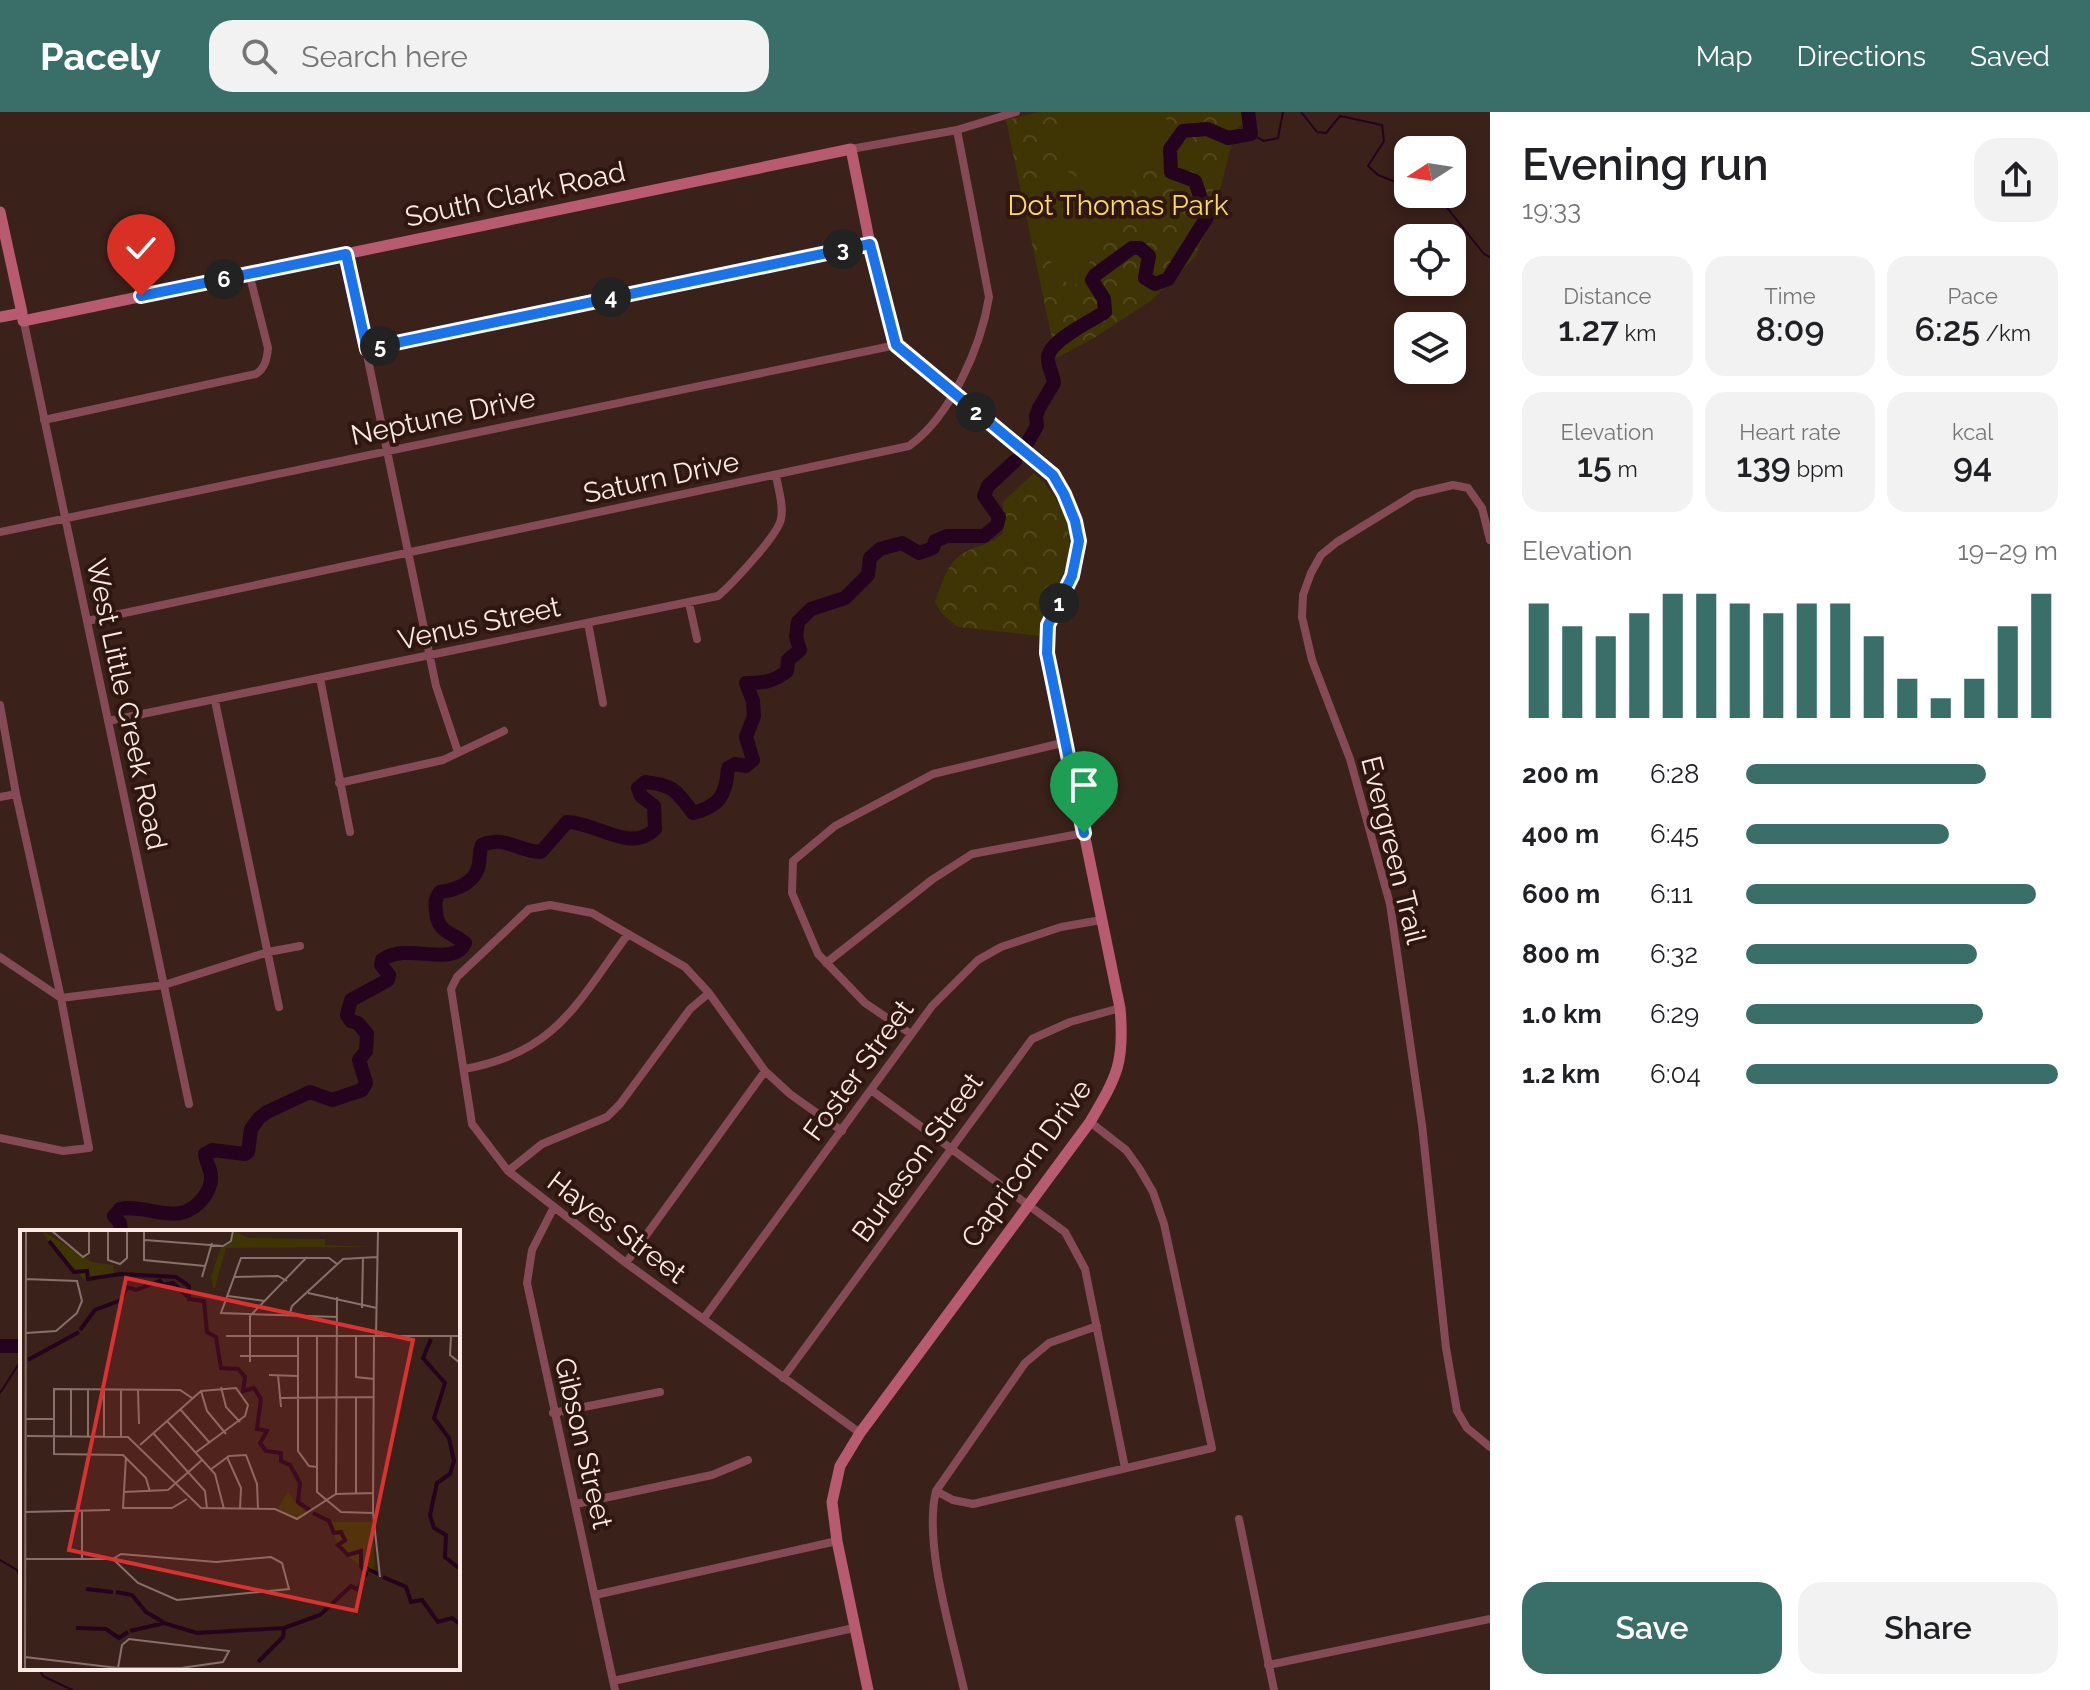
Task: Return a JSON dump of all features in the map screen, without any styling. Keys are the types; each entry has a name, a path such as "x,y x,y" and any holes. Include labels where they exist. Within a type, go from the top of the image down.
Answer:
{"street":[{"name":"South Clark Road","path":"0,317 23,317 346,254 851,149 957,130 1016,112"},
{"name":"Saturn Drive","path":"87,621 909,446 921,437 954,394 985,319 989,297 957,130"},
{"path":"851,149 870,244 896,345"},
{"path":"0,212 23,317"},
{"path":"367,349 870,244"},
{"path":"346,254 430,655 445,716 458,752"},
{"path":"44,420 261,371 267,360 268,348 249,273"},
{"name":"West Little Creek Road","path":"23,317 189,1104"},
{"name":"Capricorn Drive","path":"868,1690 837,1541 832,1502 840,1466 860,1433 1090,1122 1116,1079 1123,1042 1120,1008 1047,653 1048,625 1072,576 1079,541 1075,521 1053,475 896,345"},
{"name":"Neptune Drive","path":"0,532 896,345"},
{"name":"Venus Street","path":"108,721 718,596 731,585 781,520 782,506 776,475"},
{"name":"Evergreen Trail","path":"1490,540 1477,499 1468,488 1442,487 1415,494 1321,555 1303,595 1302,617 1312,660 1354,772 1390,904 1422,1125 1446,1346 1457,1411 1467,1428 1490,1447"},
{"path":"689,603 697,639"},
{"path":"588,623 603,703"},
{"path":"320,678 350,832"},
{"path":"215,701 279,1007"},
{"path":"0,705 89,1148 63,1151 0,1138"},
{"path":"339,783 443,760 504,731"},
{"path":"911,1034 865,1003 818,954 792,893 793,861 835,826 933,774 1066,742"},
{"path":"0,797 16,794"},
{"path":"826,963 933,879 972,854 1084,833"},
{"name":"Hayes Street","path":"628,934 592,913 550,905 529,909 457,977 451,989 472,1124 508,1171 553,1209 860,1433"},
{"name":"Foster Street","path":"704,1318 932,1006 978,960 1001,947 1061,927 1101,920"},
{"path":"464,1069 493,1064 510,1057 539,1042 563,1023 628,934 685,967 709,993 765,1071 790,1094 842,1131"},
{"path":"0,957 61,998 164,985 268,952 300,946"},
{"path":"508,1171 542,1144 607,1117 690,1009 709,993"},
{"name":"Burleson Street","path":"783,1378 1032,1039 1070,1022 1120,1008"},
{"path":"626,1263 765,1071"},
{"path":"871,1090 1065,1232 1085,1269 1125,1468"},
{"path":"936,1491 953,1500 973,1504 1212,1448 1164,1224 1153,1192 1126,1150 1090,1122"},
{"name":"Gibson Street","path":"553,1209 532,1250 527,1283 614,1685"},
{"path":"964,1690 935,1551 931,1511 936,1491 1025,1363 1049,1343 1097,1326"},
{"path":"553,1413 660,1392"},
{"path":"576,1504 712,1475 748,1460"},
{"path":"1239,1519 1274,1690"},
{"path":"595,1595 837,1541"},
{"path":"1268,1665 1490,1619"},
{"path":"614,1685 854,1628"}],"green space":[{"name":"Dot Thomas Park","path":"1039,112 1255,112 1235,131 1215,209 1195,257 1152,300 1094,338 1056,358 1006,120"},
{"path":"1089,112 1159,112 1171,124 1130,194 1122,196 1055,155 1054,143 1069,126"},
{"path":"1050,161 1120,203 1122,209 1073,289 1052,265 1044,240 1040,214 1041,188 1045,163"},
{"path":"1034,473 1053,494 1069,532 1068,559 1046,611 1040,636 958,627 942,614 935,602 947,572 963,553 1003,533 1003,502"}],"waterway":[{"path":"1026,445 1037,426 1039,408 1054,383 1048,360 1050,351 1063,338 1105,312 1104,299 1092,280 1095,275 1132,248 1140,248 1149,256 1145,278 1155,284 1168,279 1207,217 1195,181 1171,172 1170,149 1183,131 1207,129 1228,138 1251,134 1248,112"},
{"path":"1251,134 1264,141 1278,138 1283,112"},
{"path":"1301,112 1317,132 1326,133 1340,116 1382,125 1384,141 1368,166 1378,175 1394,181"},
{"path":"1447,208 1484,254 1490,257"},
{"path":"121,1230 114,1216 120,1209 175,1214 194,1207 204,1197 210,1184 211,1173 205,1154 212,1150 248,1152 251,1129 267,1112 310,1092 332,1100 362,1090 366,1083 359,1060 366,1051 367,1034 347,1015 351,1000 388,980 382,960 404,953 450,954 465,943 439,923 436,901 440,892 470,881 477,871 482,845 498,842 541,852 567,822 624,838 646,836 655,829 654,806 641,796 638,788 645,782 673,790 693,813 715,803 723,792 728,768 735,764 746,766 753,760 746,737 754,716 753,701 746,683 768,681 787,671 788,660 800,650 796,637 798,622 811,609 845,598 868,575 870,558 880,549 902,543 919,553 933,548 935,541 947,536 984,536 997,525 999,517 984,496 988,486 1015,461"},
{"path":"0,1346 20,1346"},
{"path":"0,1393 20,1362"},
{"path":"0,1560 17,1570 20,1577"},
{"path":"40,1670 43,1676 72,1690"}],"route":[{"path":"141,296 346,254 367,349 870,244 896,345 1053,475 1075,521 1079,541 1072,576 1048,625 1047,653 1084,833"}]}
